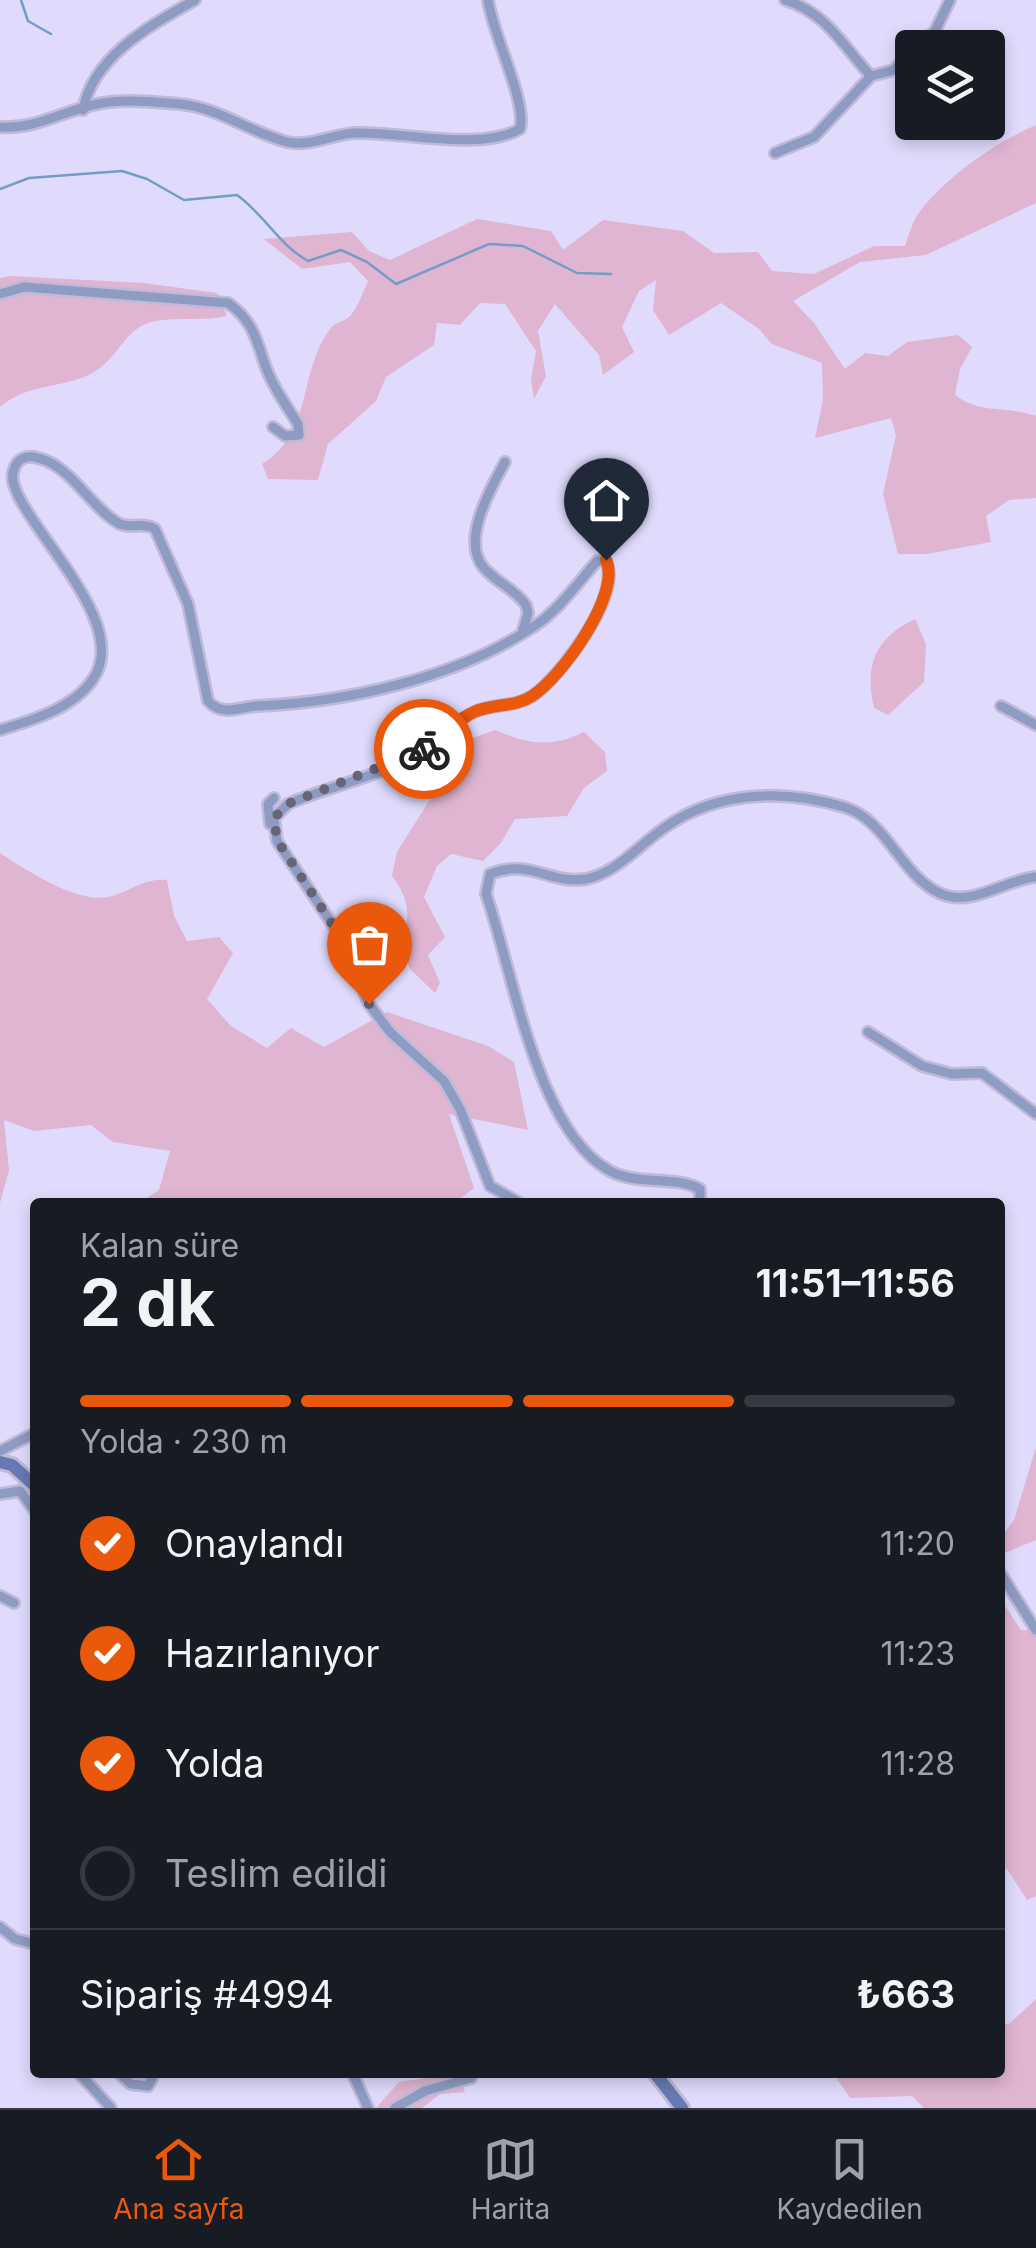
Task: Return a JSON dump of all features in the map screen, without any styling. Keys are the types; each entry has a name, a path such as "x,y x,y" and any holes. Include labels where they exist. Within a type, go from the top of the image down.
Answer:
{"main road":[{"path":"0,1462 12,1465 30,1481"},
{"path":"659,2078 682,2108"}],"street":[{"path":"83,110 86,92 108,61 139,34 195,0"},
{"path":"0,127 60,118 102,103 179,104 217,110 285,141 306,144 334,134 466,138 510,134 520,129 521,102 503,62 488,0"},
{"path":"785,0 809,8 839,34 871,76"},
{"path":"935,30 950,0"},
{"path":"775,154 814,137 871,76 895,69"},
{"path":"0,294 24,287 228,303 241,312 260,342 264,362 298,424 299,435 285,436 273,427"},
{"path":"0,730 43,716 73,698 94,678 100,659 94,619 55,546 16,492 11,478 15,464 23,458 35,457 72,478 117,523 154,528 188,604 201,682 214,708 235,712 339,701 482,656 537,625 596,561 606,560 612,573 607,594 574,652 538,692 517,705 475,712 401,762 288,804 274,818 277,840"},
{"path":"505,462 480,520 477,556 481,565 526,605 527,624 518,636"},
{"path":"1001,706 1036,725"},
{"path":"700,1198 700,1189 688,1182 657,1182 610,1171 570,1133 542,1087 486,894 490,874 524,867 572,880 588,879 603,874 663,828 726,797 780,797 847,808 867,820 923,882 948,896 968,896 1036,877"},
{"path":"274,798 268,804 277,840 344,942 369,1004 390,1032 444,1082 460,1109 490,1186 511,1198"},
{"path":"868,1032 922,1066 952,1074 982,1073 1036,1114"},
{"path":"0,1451 30,1436"},
{"path":"0,1494 20,1491 30,1504"},
{"path":"1005,1579 1036,1630"},
{"path":"0,1596 14,1604"},
{"path":"0,1927 15,1939 30,1943"},
{"path":"84,2078 111,2108"},
{"path":"124,2078 131,2084 148,2086 151,2078"},
{"path":"355,2078 368,2108"},
{"path":"395,2108 425,2091 471,2078"}],"shaded area":[{"path":"1036,125 1036,203 926,255 860,262 793,301 814,323 845,369 865,353 888,356 907,342 958,335 972,347 960,369 955,395 984,408 1036,416 1036,498 1009,500 986,516 991,542 927,554 898,554 883,494 896,435 891,418 815,438 823,400 822,363 772,344 759,329 721,303 669,335 653,310 656,280 639,291 622,327 634,352 603,375 599,355 555,304 538,331 546,376 534,399 531,380 536,351 505,304 480,303 460,325 437,323 434,345 386,377 376,401 328,444 318,480 268,479 262,464 290,436 320,346 332,327 353,313 368,281 350,262 302,269 264,239 352,232 369,251 390,260 477,219 551,231 563,250 603,220 683,231 714,253 758,252 772,271 814,274 874,246 905,246 918,214 945,184 989,150"},
{"path":"0,278 144,283 217,293 227,316 142,325 89,375 24,393 0,407"},
{"path":"915,619 926,644 924,682 888,715 874,708 872,666 890,635"},
{"path":"495,730 540,742 584,732 605,752 607,771 584,788 567,816 515,819 501,843 483,861 451,854 437,866 424,897 445,937 428,955 440,983 435,993 410,969 401,946 407,910 392,876 397,852 434,793 438,764 459,743"},
{"path":"0,853 52,884 95,898 116,895 150,881 167,880 174,916 187,941 219,937 233,953 207,999 231,1026 267,1048 291,1028 324,1047 387,1012 488,1046 514,1062 528,1130 449,1114 474,1188 461,1198 147,1198 159,1190 170,1151 113,1142 91,1125 34,1131 4,1120 9,1170 0,1203"},
{"path":"1036,1447 1036,1540 1005,1553 1005,1532 1014,1520"},
{"path":"1005,1606 1021,1630 1036,1630 1036,1896 1027,1900 1007,1869"},
{"path":"1036,1999 1036,2108 924,2108 912,2096 850,2098 836,2078 1005,2078 1005,2024 1008,2025"},
{"path":"461,2078 465,2092 440,2094 422,2108 376,2108 399,2082"}],"waterway":[{"path":"21,0 28,21 51,34"},
{"path":"0,189 29,178 122,171 147,179 184,200 237,195 308,261 341,250 367,262 396,284 489,244 523,246 577,273 611,274"}],"way so far":[{"path":"369,1004 344,942 277,840 274,818 288,804 401,762 424,749"}],"route":[{"path":"424,749 475,712 517,705 538,692 574,652 607,594 612,573 606,560"}]}
